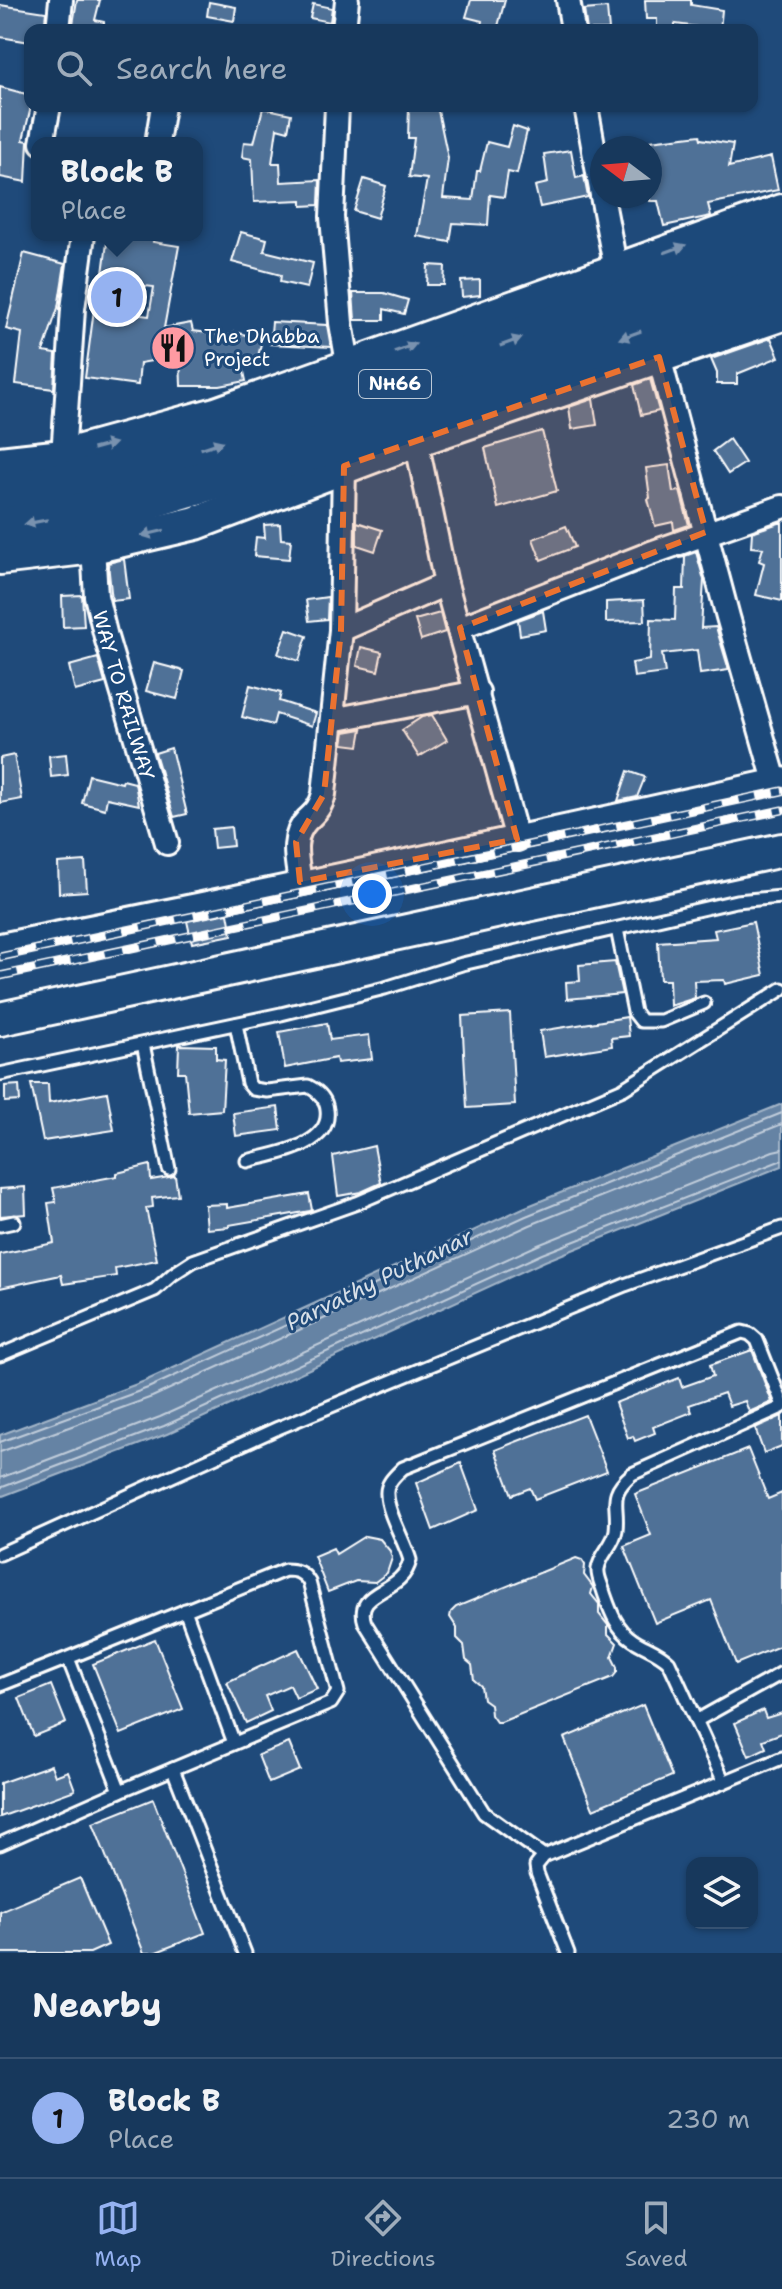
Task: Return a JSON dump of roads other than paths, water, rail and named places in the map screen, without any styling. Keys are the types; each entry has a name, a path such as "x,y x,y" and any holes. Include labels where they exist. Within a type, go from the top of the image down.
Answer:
{"highway":[{"name":"NH66","path":"0,494 128,471 217,443 370,393 782,244"},
{"name":"NH66","path":"0,529 129,504 314,449 782,279"}],"street":[{"path":"59,24 61,0"},
{"path":"345,24 347,0"},
{"path":"568,0 572,24"},
{"path":"43,137 48,112"},
{"path":"158,137 162,112"},
{"path":"337,112 332,217 341,323 349,369"},
{"path":"587,112 591,136"},
{"path":"604,208 616,270"},
{"path":"0,463 63,456 216,414 349,369 782,211"},
{"path":"63,456 73,309 82,241"},
{"path":"0,558 93,547 196,523 416,440 782,314"},
{"path":"0,945 90,929 300,882 517,839 779,780 706,532 659,357"},
{"path":"416,440 446,584 517,839"},
{"path":"300,882 296,842 299,831 315,814 324,794 332,720 341,630 344,466"},
{"path":"460,628 706,532 782,507"},
{"name":"WAY TO RAILWAY","path":"93,547 96,596 106,637 167,843"},
{"path":"341,630 446,584"},
{"path":"332,720 478,692"},
{"path":"0,1019 782,850"}],"lane":[{"path":"0,1074 236,1024 385,988 462,964 736,901 782,897"},
{"path":"617,929 634,1012 641,1021 661,1021 704,1003"},
{"path":"0,1355 155,1290 193,1261 357,1203 623,1089 782,989"},
{"path":"236,1024 248,1083 253,1089 267,1091 308,1086 322,1096 327,1106 325,1126 310,1141 247,1161"},
{"path":"143,1044 169,1169"},
{"path":"0,1225 14,1222"},
{"path":"0,1554 278,1428 625,1285 782,1228"},
{"path":"544,1856 484,1813 365,1623 363,1607 368,1599 404,1577 410,1560 389,1504 389,1484 403,1468 742,1332 757,1340 782,1405 632,1474 617,1490 616,1532 602,1557 598,1574 612,1615 623,1632 669,1662 724,1782"},
{"path":"0,1685 285,1570 300,1572 309,1582 338,1686 336,1699 331,1703 0,1844"},
{"path":"185,1610 234,1743"},
{"path":"68,1658 120,1791"},
{"path":"696,1721 782,1673"},
{"path":"568,1953 537,1873 536,1866 544,1856 782,1758"},
{"path":"173,1769 245,1953"}],"water":[{"name":"Parvathy Puthanar","path":"782,1104 782,1166 545,1261 167,1434 0,1497 0,1435 145,1381 523,1208"}],"railway":[{"path":"0,957 782,791"},
{"path":"0,976 782,810"}],"place":[{"name":"Block B","path":"117,297"},
{"name":"The Dhabba Project","path":"173,348"}]}
